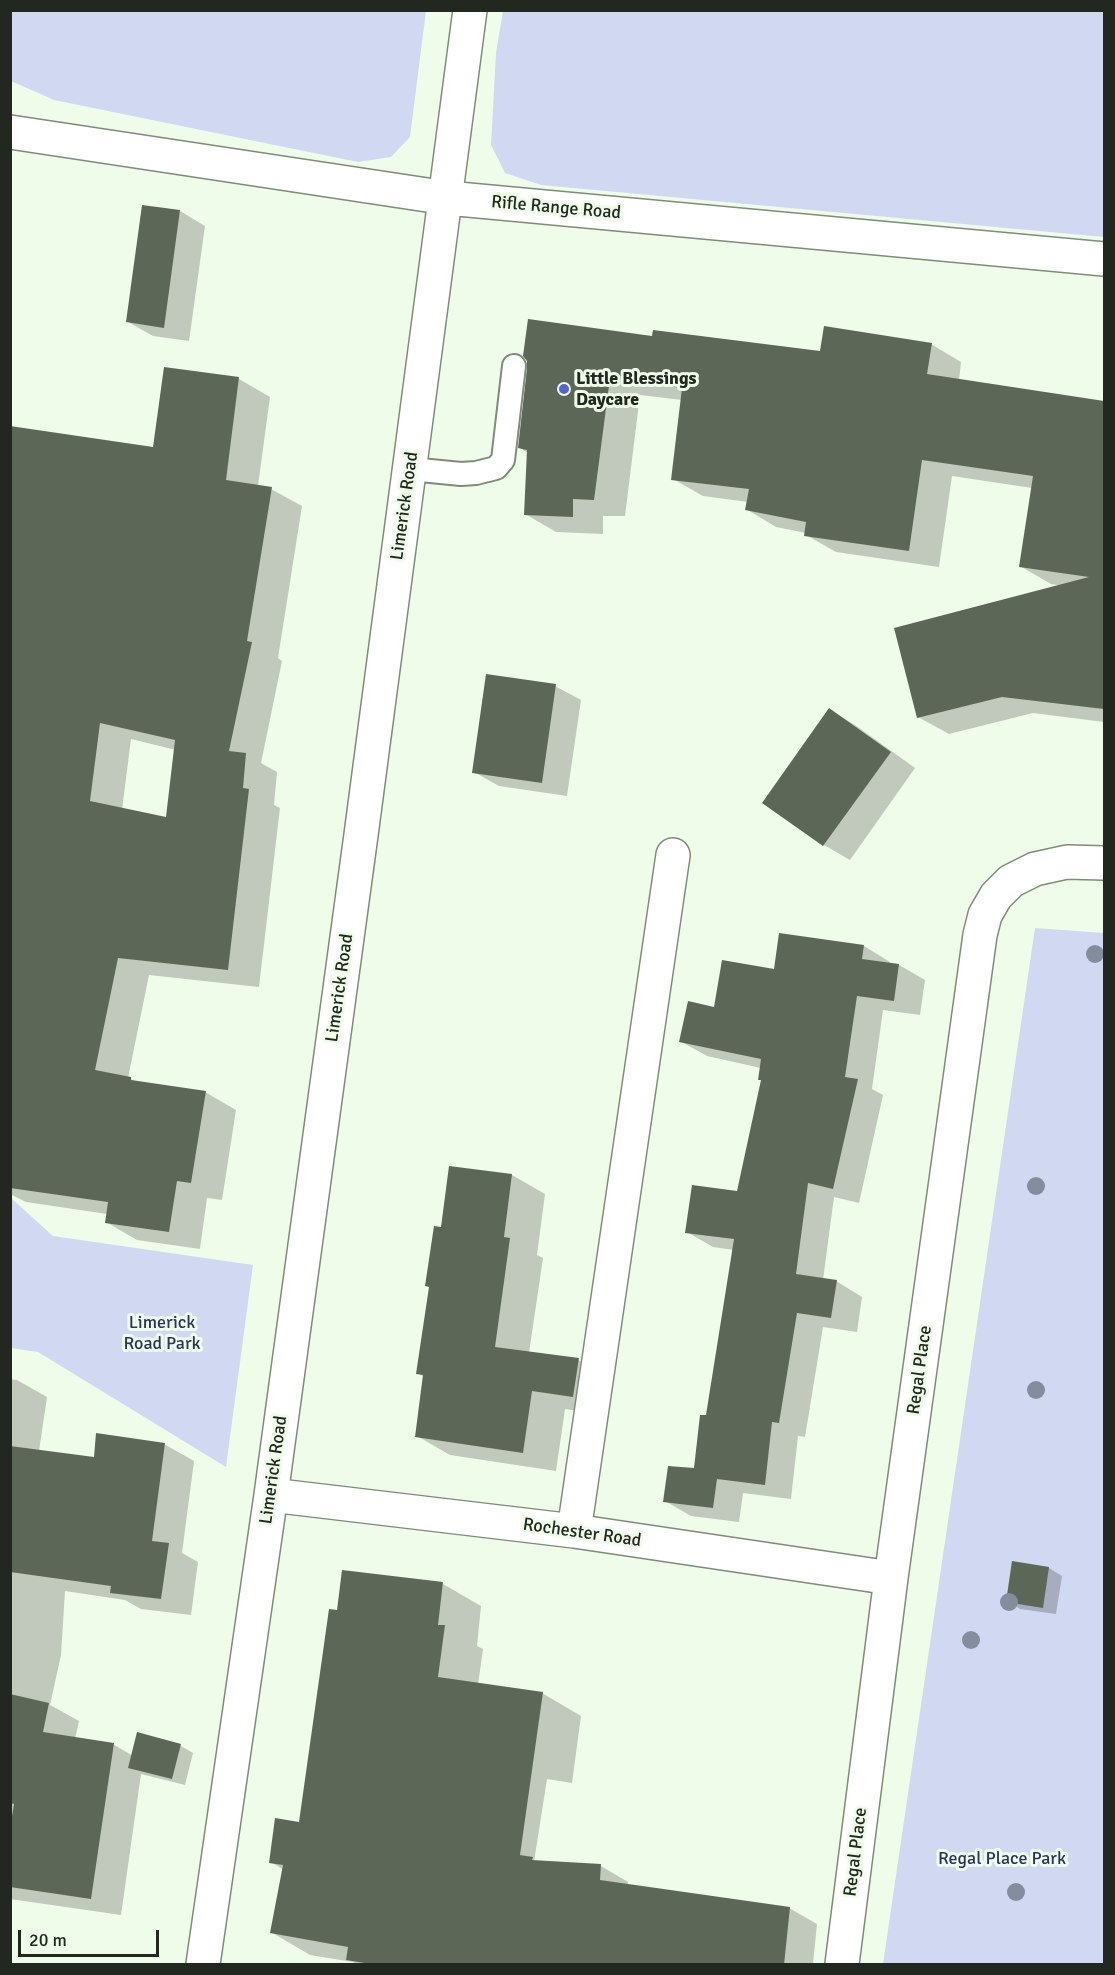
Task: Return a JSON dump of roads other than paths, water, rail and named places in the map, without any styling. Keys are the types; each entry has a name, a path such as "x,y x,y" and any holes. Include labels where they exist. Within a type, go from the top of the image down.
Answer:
{"street":[{"name":"Limerick Road","path":"203,1965 271,1495 447,198 470,10"},
{"name":"Rifle Range Road","path":"10,132 447,198 1104,259"},
{"path":"574,1531 673,855"},
{"name":"Regal Place","path":"842,1965 891,1578 978,947 985,915 996,896 1011,881 1035,869 1067,862 1104,863"},
{"name":"Rochester Road","path":"271,1495 574,1531 891,1578"}],"lane":[{"path":"410,469 461,474 496,468 503,460 505,450 514,366"}],"place":[{"name":"Little Blessings Daycare","path":"564,389"}],"park label":[{"name":"Limerick Road Park","path":"162,1333"},
{"name":"Regal Place Park","path":"1002,1859"}]}
